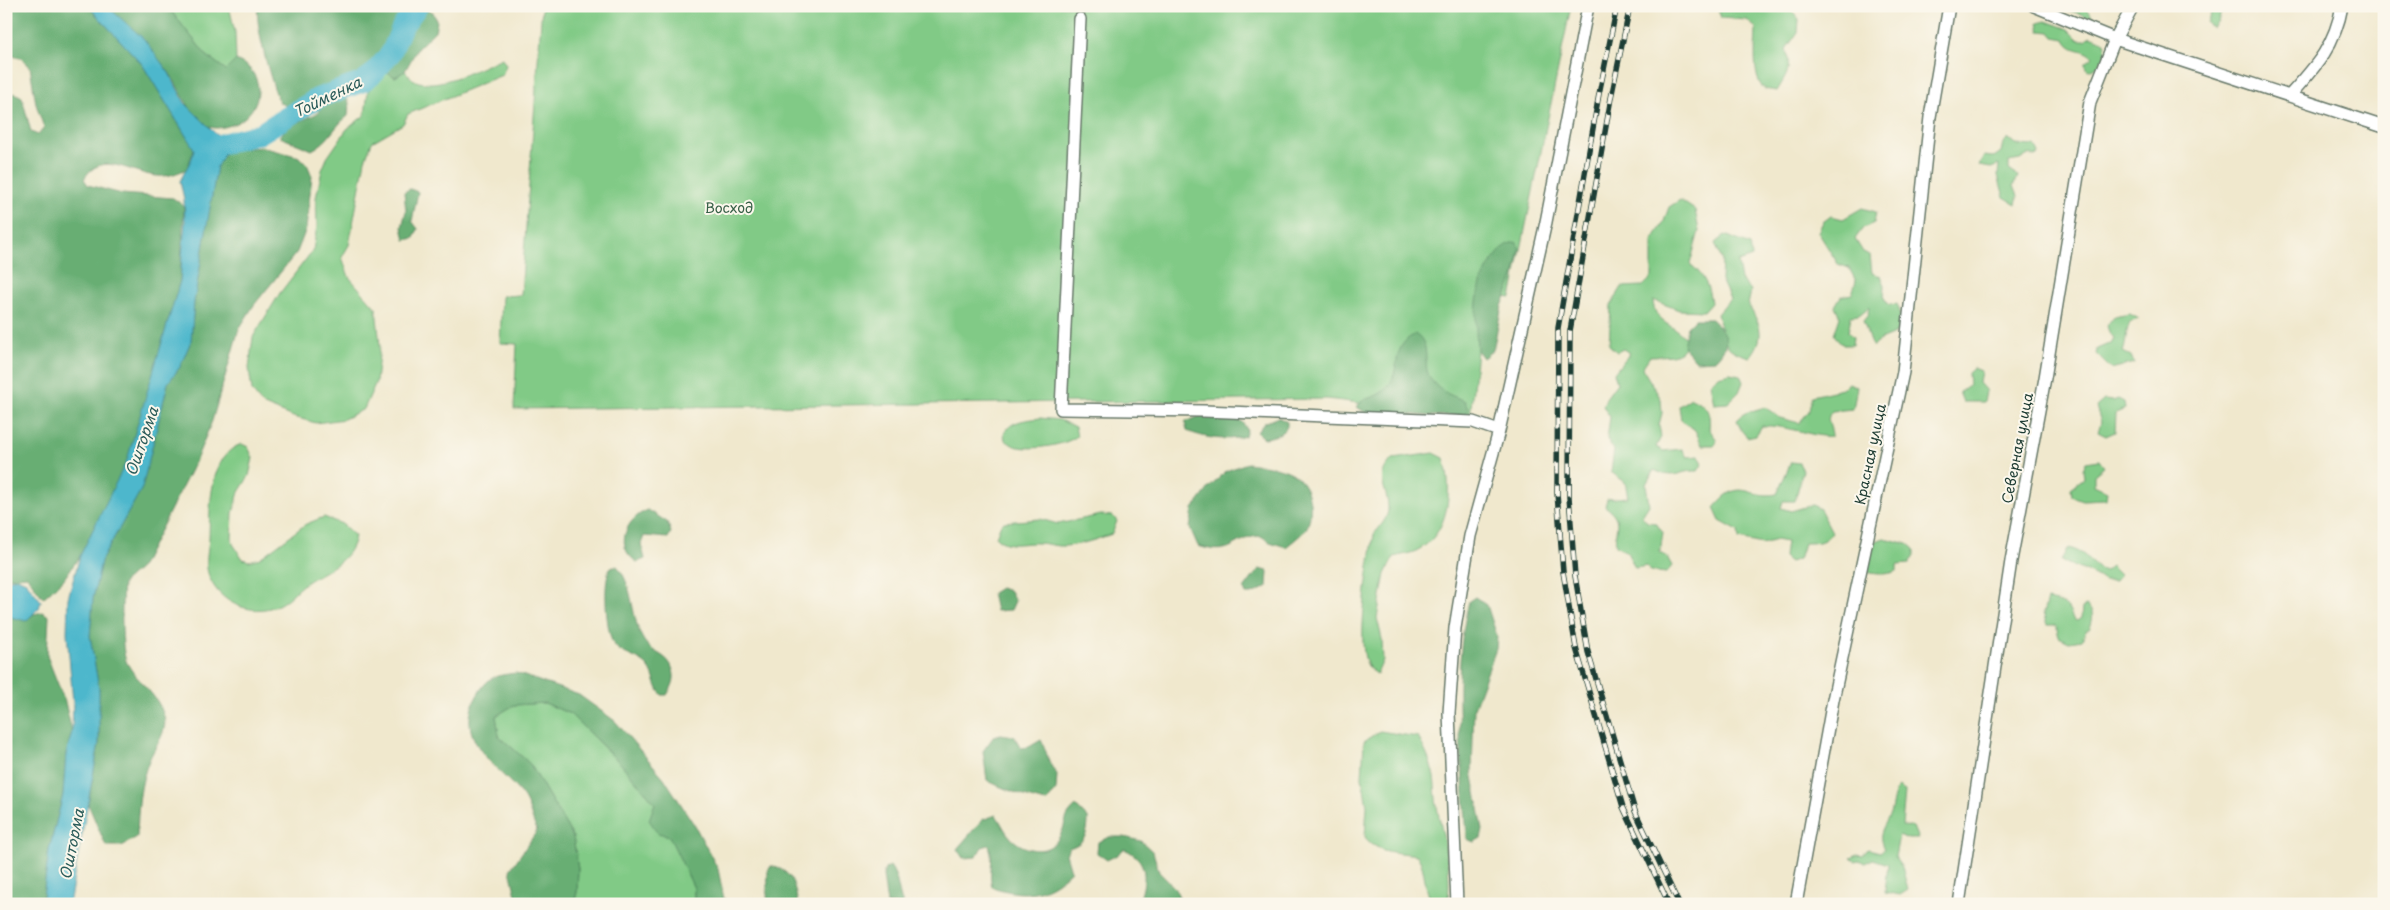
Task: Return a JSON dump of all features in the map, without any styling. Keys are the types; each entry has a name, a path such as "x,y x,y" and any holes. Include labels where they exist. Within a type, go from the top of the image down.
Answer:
{"street":[{"path":"1457,904 1449,713 1454,628 1470,536 1499,431 1546,222 1588,6"},
{"name":"Красная улица","path":"1796,904 1833,700 1903,372 1930,117 1949,6"},
{"path":"2034,6 2116,39 2384,127"},
{"name":"Северная улица","path":"1959,904 2011,561 2045,378 2090,102 2116,39 2133,6"},
{"path":"2290,95 2321,61 2338,28 2342,6"},
{"path":"1080,19 1061,409 1204,410 1473,422 1499,431"}],"green space":[{"path":"6,6 88,6 142,64 194,149 187,169 173,174 157,176 108,164 91,170 84,179 88,185 122,194 173,198 184,206 180,281 127,461 80,556 63,580 43,598 27,576 6,578 6,96 15,93 22,97 31,132 38,135 44,128 36,104 30,67 22,58 6,55"},
{"path":"107,6 167,6 206,55 226,70 236,60 249,68 254,75 258,92 253,107 248,114 242,120 224,127 211,127 201,121 190,109 170,74 156,56"},
{"path":"167,6 229,6 235,32 236,60 226,70 206,55"},
{"path":"258,6 418,6 395,29 390,38 390,48 369,77 351,84 344,93 349,103 348,116 323,142 312,150 280,137 286,128 318,113 326,93 312,96 287,106 280,103 268,70 261,40 257,14"},
{"name":"Восход","path":"542,6 1571,6 1511,298 1483,294 1470,417 1327,399 514,409 517,344 500,343 502,296 521,295"},
{"path":"1717,6 1787,6 1799,19 1798,32 1786,49 1788,71 1777,91 1765,89 1758,78 1755,60 1756,28 1747,20 1721,18"},
{"path":"2054,6 2083,6 2094,18 2089,20 2081,14"},
{"path":"2214,6 2223,6 2218,22 2213,28 2207,23"},
{"path":"425,9 433,12 437,22 435,31 417,49 405,71 395,77 386,71 405,41 414,20"},
{"path":"2046,21 2068,29 2079,40 2086,40 2090,36 2105,42 2104,56 2100,63 2093,69 2088,70 2085,64 2093,57 2086,52 2074,48 2065,39 2054,37 2050,32 2040,31 2038,23"},
{"path":"502,58 506,65 502,75 408,114 403,124 372,142 365,160 349,245 342,257 349,277 376,308 380,346 376,382 364,409 344,419 316,423 290,416 262,404 252,391 249,368 253,337 280,293 313,250 317,226 316,198 322,170 327,158 347,129 365,115 368,91 386,71 395,77 405,71 414,80 423,83 434,83 458,77"},
{"path":"2008,139 2015,145 2035,146 2039,153 2036,157 2028,155 2020,160 2009,162 2009,170 2018,176 2014,186 2018,196 2016,204 2004,197 1998,175 1999,165 1991,168 1979,166 1984,156 1994,157 2001,152 2003,143"},
{"path":"262,147 300,157 307,164 312,176 306,229 297,252 254,305 239,329 212,421 196,460 142,566 123,583 123,647 127,663 157,701 165,722 163,732 143,777 137,837 122,846 106,846 88,804 99,743 99,689 90,636 93,599 101,561 142,488 168,383 180,367 191,341 194,302 217,166 227,150"},
{"path":"410,189 418,192 412,221 418,229 414,238 405,240 402,227 406,211 404,192"},
{"path":"1680,200 1695,210 1699,231 1690,264 1705,281 1711,303 1704,311 1679,310 1653,300 1654,308 1661,319 1682,334 1687,340 1685,346 1673,355 1650,356 1642,368 1661,399 1662,413 1659,425 1661,437 1656,447 1663,451 1682,449 1687,457 1699,456 1703,463 1698,471 1672,475 1654,470 1646,484 1649,505 1642,516 1647,522 1656,523 1663,533 1660,552 1667,557 1672,566 1666,573 1650,571 1647,566 1635,568 1627,552 1616,545 1617,524 1615,516 1605,506 1607,499 1628,497 1625,482 1611,472 1614,450 1607,439 1610,417 1603,406 1606,398 1617,383 1614,373 1630,353 1623,349 1617,352 1609,345 1611,305 1622,287 1643,286 1652,277 1652,241 1663,224 1669,207"},
{"path":"1862,208 1876,212 1874,223 1863,228 1855,239 1863,252 1870,255 1872,273 1881,276 1885,285 1884,298 1888,305 1897,304 1900,314 1897,331 1873,347 1863,321 1868,315 1869,307 1859,315 1851,316 1848,332 1853,337 1852,345 1843,345 1834,335 1840,317 1835,306 1841,296 1852,294 1856,281 1849,268 1838,264 1818,232 1823,222 1831,216 1843,219"},
{"path":"1725,235 1750,245 1752,257 1738,262 1741,280 1751,291 1748,305 1759,325 1760,331 1758,343 1750,357 1733,351 1728,347 1723,337 1717,314 1730,299 1721,280 1722,261 1715,243"},
{"path":"1516,242 1520,249 1514,277 1502,306 1493,350 1483,358 1477,350 1476,312 1483,277 1503,248"},
{"path":"2130,314 2139,319 2130,322 2123,352 2131,356 2134,363 2111,369 2096,354 2097,349 2111,343 2114,338 2107,326 2113,317"},
{"path":"1695,319 1711,319 1724,334 1724,349 1715,360 1696,361 1683,346 1687,327"},
{"path":"1416,334 1424,344 1427,369 1432,381 1443,391 1465,401 1468,410 1464,415 1429,416 1366,413 1357,407 1362,400 1378,395 1387,387 1393,378 1400,349 1406,341"},
{"path":"1974,368 1981,371 1979,383 1986,391 1984,402 1963,402 1959,392 1969,385 1968,373"},
{"path":"1730,373 1740,375 1743,382 1739,392 1728,403 1714,404 1710,383 1718,376"},
{"path":"1849,383 1857,387 1853,409 1832,411 1828,420 1832,436 1780,427 1762,426 1756,435 1747,437 1741,430 1737,420 1745,413 1765,407 1780,418 1799,423 1809,411 1812,396 1842,389"},
{"path":"1691,398 1701,403 1707,410 1709,429 1717,440 1715,445 1702,445 1695,430 1681,420 1679,406"},
{"path":"2118,399 2124,402 2125,409 2116,413 2115,432 2106,436 2098,432 2101,422 2096,407 2104,400 2113,401"},
{"path":"1220,415 1239,419 1247,430 1245,436 1231,439 1216,438 1201,436 1187,431 1185,422 1200,416"},
{"path":"1278,417 1287,422 1287,427 1282,432 1263,438 1257,432 1264,423"},
{"path":"1040,418 1060,420 1075,427 1077,436 1066,442 1033,448 1015,446 1005,440 1004,434 1010,426 1024,420"},
{"path":"242,444 248,447 253,458 249,476 239,492 233,513 233,544 243,559 249,561 260,558 306,524 324,517 342,524 355,536 353,545 344,558 308,581 282,603 268,609 257,610 236,605 219,592 212,583 207,569 213,485 223,459 231,450"},
{"path":"1434,453 1444,458 1447,470 1448,497 1446,510 1436,534 1427,544 1416,551 1394,557 1385,574 1377,618 1382,639 1383,660 1377,674 1368,666 1364,655 1363,622 1374,534 1385,520 1388,510 1382,478 1387,465 1393,459"},
{"path":"2099,460 2104,467 2094,475 2094,485 2107,491 2106,499 2083,500 2072,496 2071,488 2084,478 2083,469 2086,462"},
{"path":"1791,462 1799,463 1803,470 1795,501 1783,501 1781,508 1791,511 1812,505 1820,509 1832,532 1820,542 1804,543 1799,559 1790,562 1784,557 1786,542 1776,540 1762,544 1739,539 1738,531 1720,521 1714,508 1731,492 1738,490 1767,495 1777,494"},
{"path":"1247,463 1281,469 1292,473 1303,483 1310,503 1308,525 1286,547 1270,542 1261,536 1251,537 1219,550 1198,546 1190,528 1193,509 1209,488 1226,471"},
{"path":"648,510 667,522 671,532 668,538 644,536 641,544 645,559 637,562 626,549 624,542 625,534 633,520"},
{"path":"1101,515 1113,516 1117,521 1112,534 1089,542 1062,546 1038,543 1011,544 1001,541 996,537 1000,526 1004,522 1040,519 1058,524"},
{"path":"1884,538 1908,544 1914,549 1914,556 1909,564 1897,565 1897,571 1877,574 1865,571 1871,543"},
{"path":"2068,548 2081,553 2099,569 2105,571 2111,566 2120,575 2115,581 2104,581 2066,563 2061,560"},
{"path":"617,566 627,583 636,623 644,641 671,664 674,680 667,695 662,695 651,671 645,664 617,649 611,639 607,618 606,593 608,573 611,567"},
{"path":"1259,569 1268,571 1267,587 1252,594 1246,594 1244,589"},
{"path":"1000,588 1010,591 1015,601 1011,610 996,611 992,593"},
{"path":"1475,597 1487,605 1497,636 1496,649 1474,708 1472,771 1483,830 1481,838 1474,842 1467,839 1459,720 1459,690 1463,630 1469,601"},
{"path":"2047,600 2064,605 2069,610 2073,619 2077,621 2081,618 2082,608 2086,606 2091,610 2092,621 2090,628 2085,631 2082,640 2069,642 2059,637 2056,625 2047,625 2043,613"},
{"path":"42,612 49,616 47,656 65,702 72,732 66,754 63,795 49,850 42,904 6,904 6,616 26,620 34,614"},
{"path":"516,673 579,695 615,721 664,778 695,826 718,869 725,904 694,904 694,888 669,836 658,833 649,820 655,803 622,765 570,714 545,703 514,705 496,716 499,736 530,764 573,837 578,869 577,892 574,904 518,904 510,870 537,831 529,807 522,795 482,752 474,739 470,726 471,712 477,696 485,684 497,676"},
{"path":"545,703 570,714 622,765 655,803 694,888 694,904 574,904 577,892 578,869 573,837 530,764 499,736 496,716 514,705"},
{"path":"1380,731 1418,737 1429,761 1434,777 1437,808 1447,858 1449,893 1447,904 1433,904 1417,855 1376,847 1365,837 1367,806 1362,777 1364,741"},
{"path":"1001,734 1014,736 1021,748 1029,747 1041,740 1051,766 1057,774 1056,790 1047,802 1016,793 987,780 983,751 994,736"},
{"path":"1898,787 1905,791 1902,826 1913,827 1918,839 1908,839 1899,835 1895,857 1902,867 1908,890 1900,895 1885,892 1888,864 1873,859 1865,863 1851,858 1857,854 1863,855 1868,849 1880,852 1884,849 1881,833 1889,816"},
{"path":"1076,806 1088,818 1086,833 1082,841 1069,848 1066,854 1071,871 1043,890 1024,893 992,887 989,845 982,847 976,857 963,858 957,849 982,820 996,815 1011,838 1022,846 1035,850 1048,848 1058,839 1066,818"},
{"path":"1109,837 1124,837 1141,841 1153,852 1159,872 1176,889 1181,904 1138,904 1144,879 1142,865 1132,853 1124,849 1107,860 1097,853 1098,842"},
{"path":"771,866 784,871 791,879 798,904 767,904 768,871"},
{"path":"890,866 895,875 903,904 887,904 883,875 885,869"}],"water":[{"name":"Ошторма","path":"88,6 107,6 144,39 169,73 185,103 222,140 227,150 217,166 194,302 191,341 180,367 168,383 142,488 101,561 93,599 90,636 99,689 99,743 69,904 42,904 49,850 63,795 66,754 72,732 73,702 67,633 68,598 80,556 127,460 180,281 185,221 184,199 180,181 192,158 194,149 142,64"},
{"path":"17,578 26,582 41,601 39,608 26,621 6,616 6,580"}],"waterway":[{"name":"Тойменка","path":"207,148 259,134 318,98 362,82 373,74 391,53 402,27 418,6"}],"railway":[{"path":"1617,6 1599,94 1558,328 1557,493 1563,572 1576,648 1623,807 1669,904"},
{"path":"1630,6 1611,98 1570,331 1569,497 1575,576 1588,652 1635,811 1679,904"}]}
